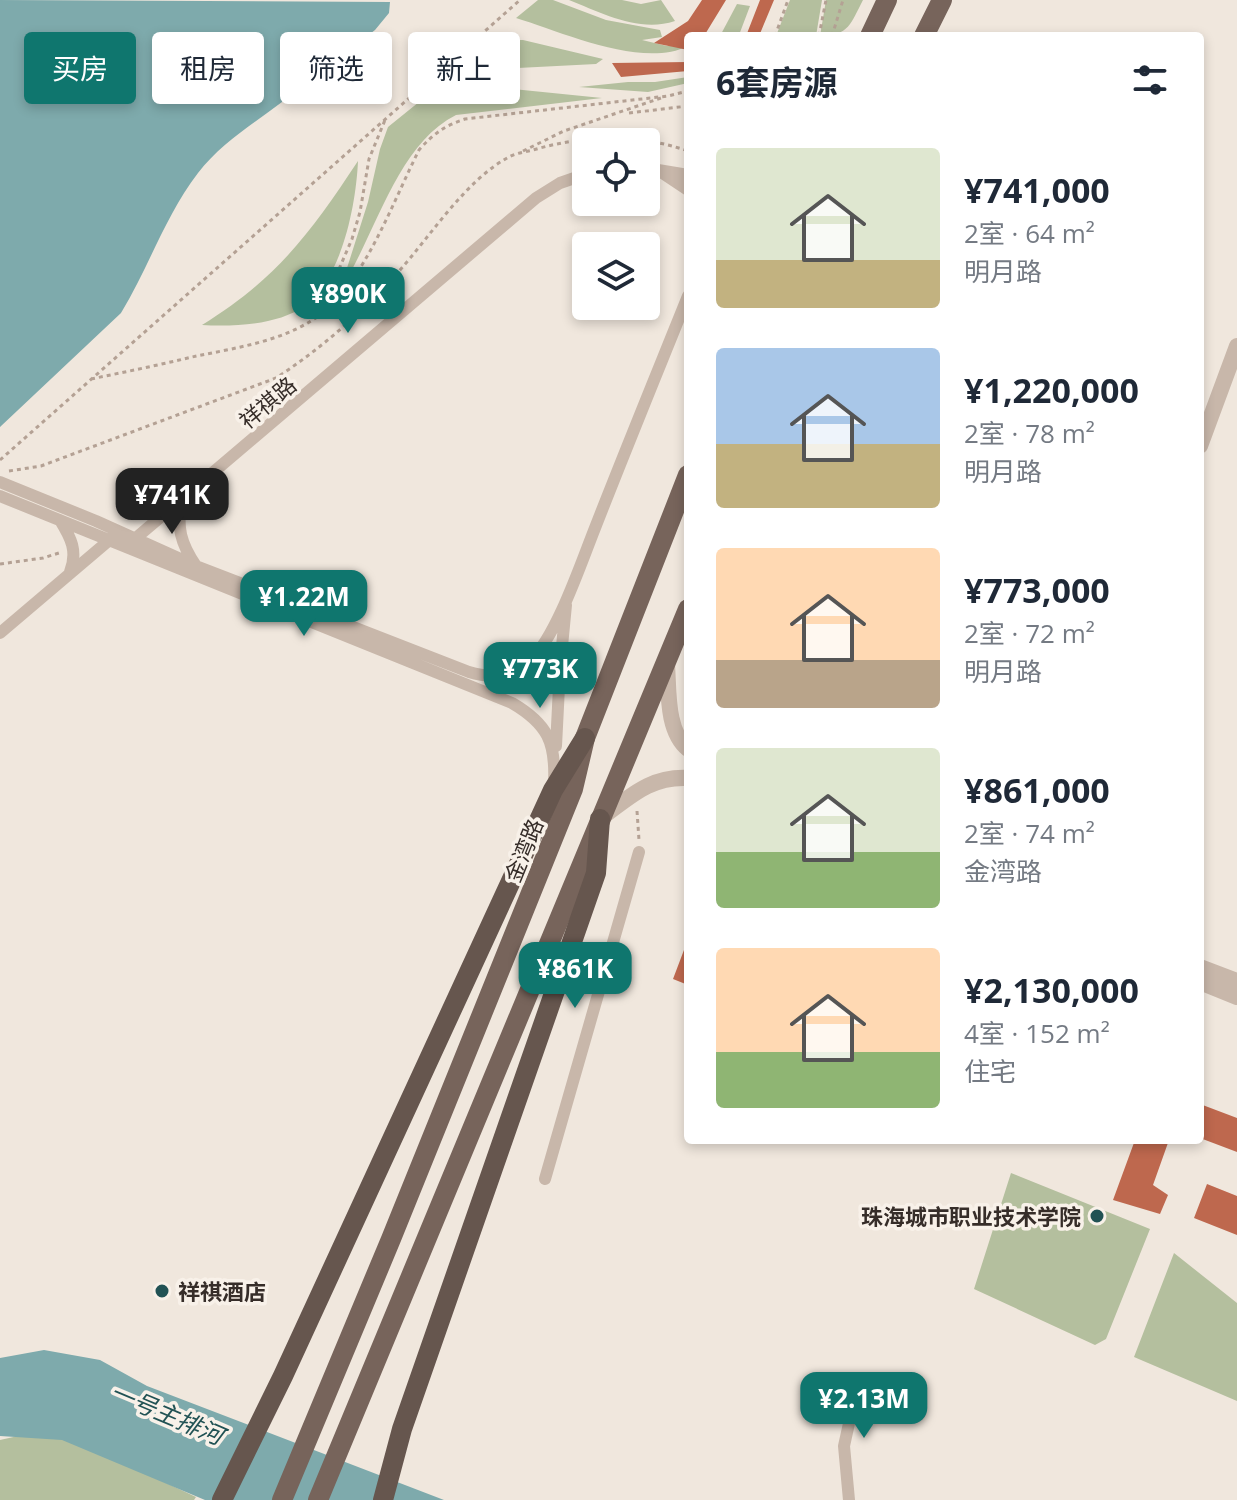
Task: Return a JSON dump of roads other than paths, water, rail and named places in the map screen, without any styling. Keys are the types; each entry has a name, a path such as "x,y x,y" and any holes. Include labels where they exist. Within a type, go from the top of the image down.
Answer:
{"highway":[{"path":"222,1500 283,1376 553,790 585,738"},
{"path":"383,1500 402,1429 596,873 600,819"}],"main road":[{"path":"872,32 887,0"},
{"path":"926,32 942,0"},
{"name":"金湾路","path":"282,1500 573,789 585,738 684,485"},
{"path":"318,1500 684,619"}],"street":[{"path":"660,170 684,174"},
{"path":"660,174 684,188"},
{"name":"祥祺路","path":"130,543 536,198 572,179"},
{"path":"130,543 469,672 498,677 516,671 542,647 567,598 684,306"},
{"path":"1204,435 1237,346"},
{"path":"0,482 130,543 512,703 538,722 548,735 555,755"},
{"path":"0,496 60,520 114,536"},
{"path":"182,500 179,532 184,548 196,566"},
{"path":"60,520 74,548 69,574"},
{"path":"0,633 114,536"},
{"path":"553,790 567,598"},
{"path":"667,662 670,712 684,746"},
{"path":"600,819 635,793 667,777 684,778"},
{"path":"545,1179 639,852"},
{"path":"1204,969 1237,981"},
{"path":"1204,984 1237,997"},
{"path":"849,1500 844,1446 859,1378"}],"water":[{"path":"0,0 390,2 389,13 372,32 280,32 280,103 237,135 198,173 176,207 121,313 0,427"},
{"name":"一号主排河","path":"44,1350 100,1360 147,1386 444,1500 205,1500 62,1440 0,1436 0,1358"}],"place":[{"name":"珠海城市职业技术学院","path":"1097,1216"},
{"name":"祥祺酒店","path":"162,1291"}]}
